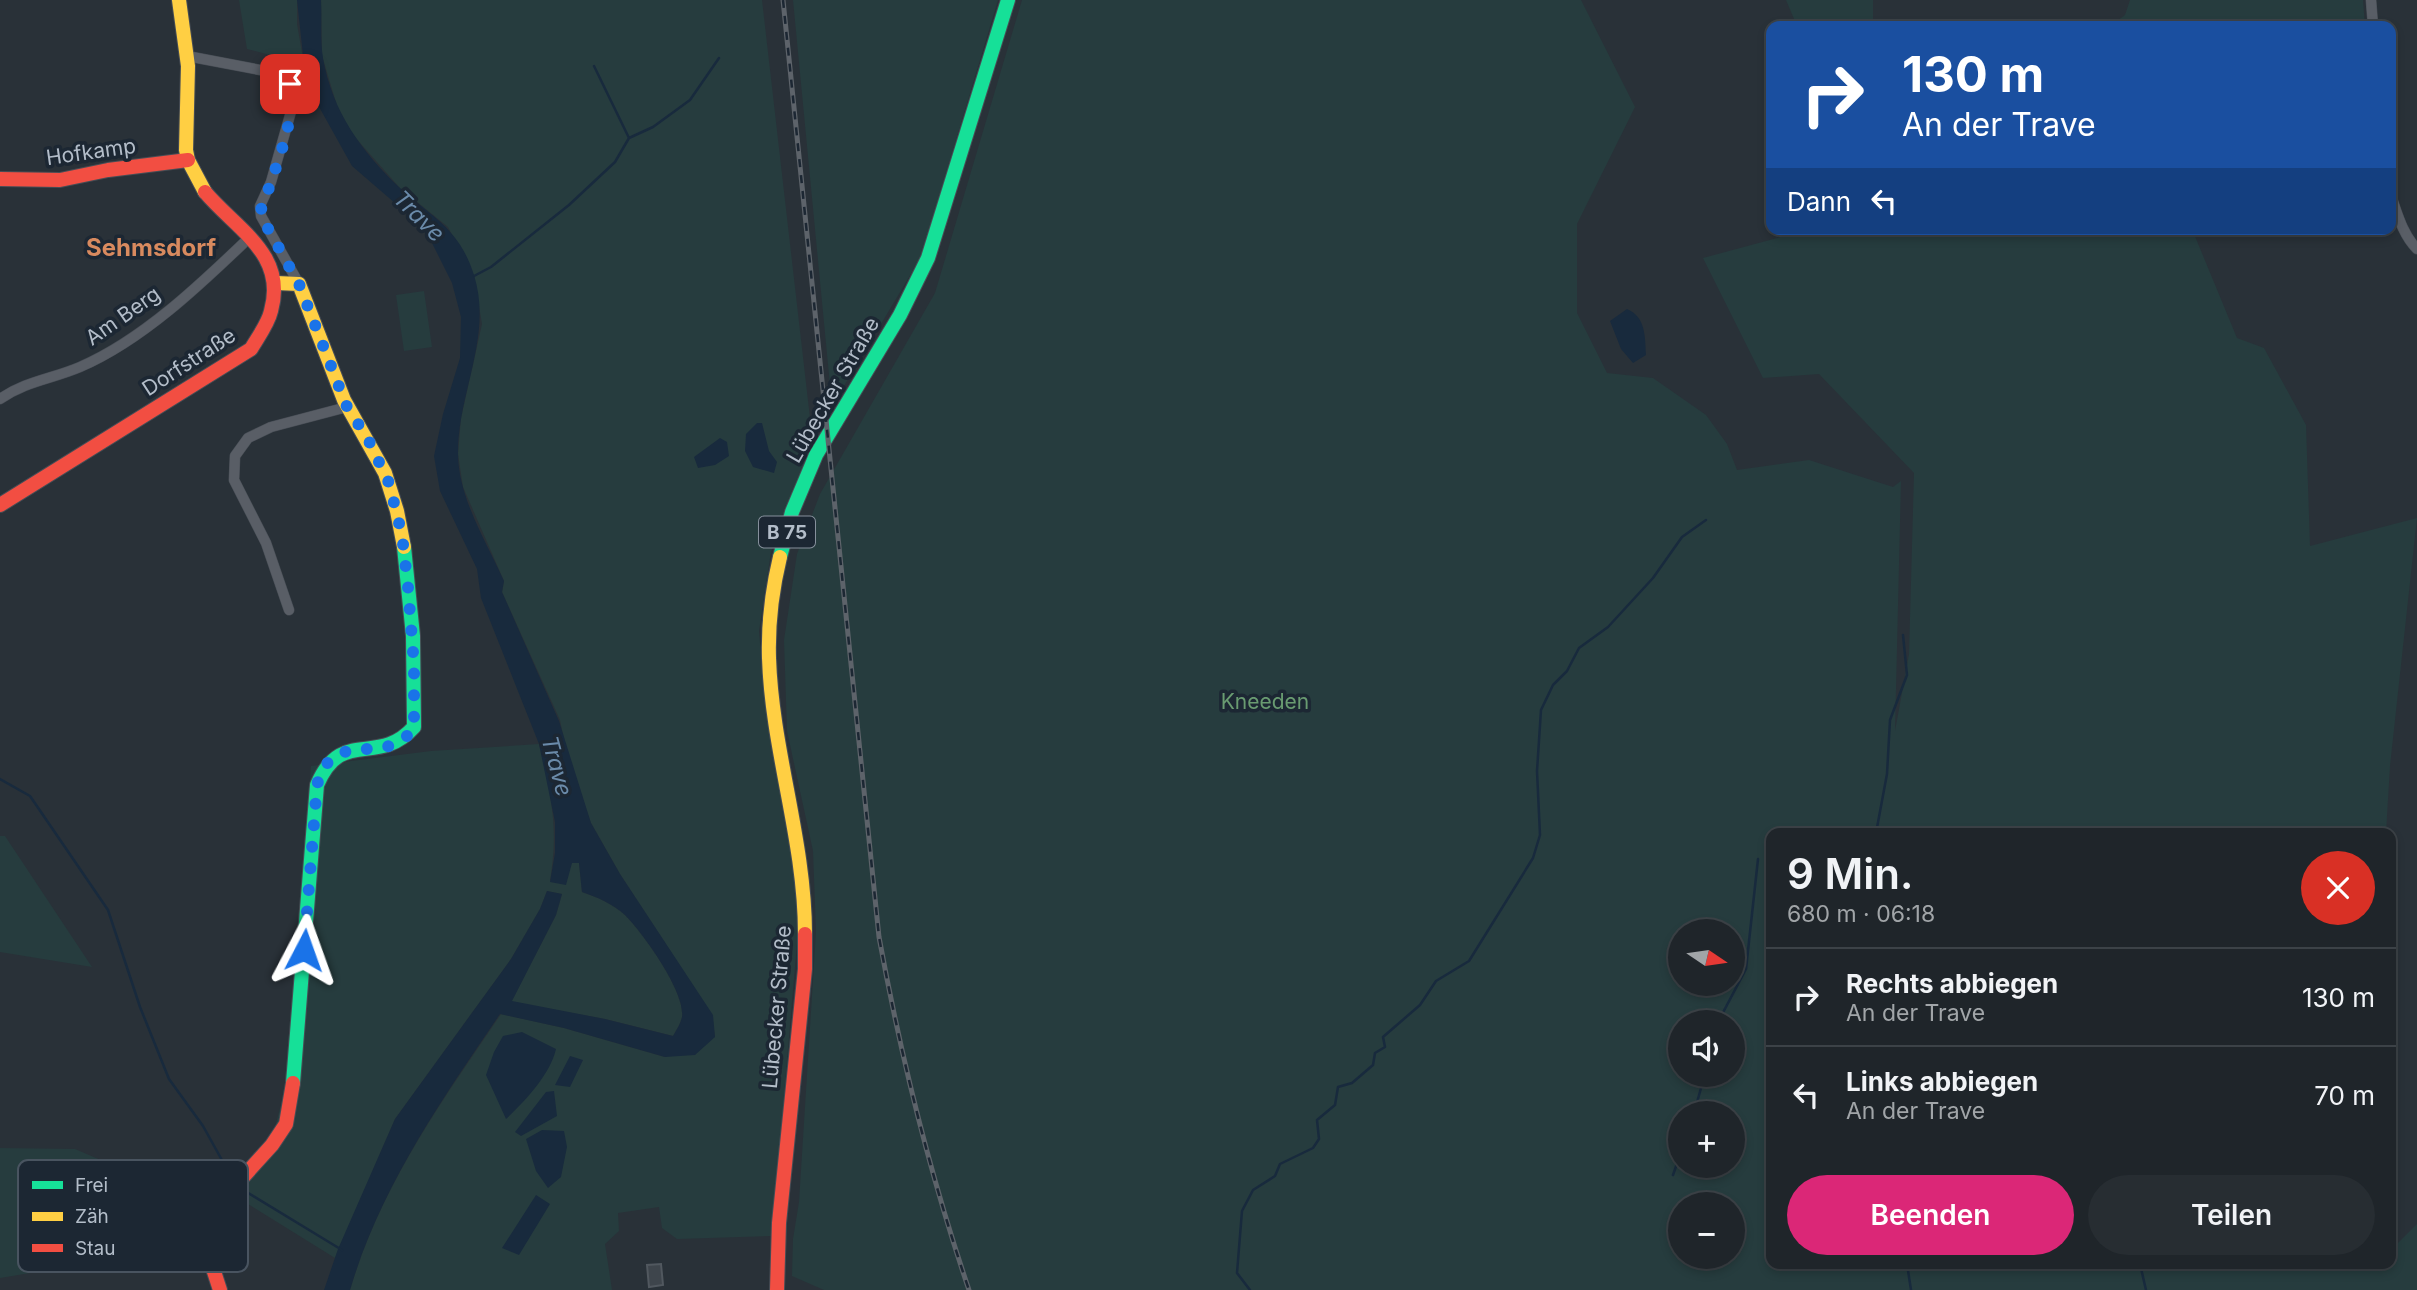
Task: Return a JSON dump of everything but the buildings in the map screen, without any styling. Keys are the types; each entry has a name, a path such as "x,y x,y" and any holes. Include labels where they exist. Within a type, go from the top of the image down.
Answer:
{"main road":[{"path":"179,0 187,56 188,160 196,182 251,236 269,261 276,283 299,284 347,407 367,437 389,483 402,535 414,665 414,727 400,742 337,754 322,766 317,785 293,1087 286,1124 248,1173"},
{"name":"Lübecker Straße","path":"777,1290 779,1223 805,969 805,890 769,684 768,631 773,591 793,509 810,467 837,415 895,324 922,272 941,223 1008,0"},
{"name":"Hofkamp","path":"0,179 60,180 108,170 188,160"},
{"name":"Dorfstraße","path":"0,505 251,349 272,313 276,283"},
{"path":"215,1272 220,1290"}],"street":[{"path":"2371,0 2373,21"},
{"path":"187,56 281,74 290,84 293,101 271,183 260,206 265,227 299,284"},
{"path":"2396,212 2417,249"},
{"name":"Am Berg","path":"0,399 16,388 78,368 118,347 206,279 251,236"},
{"path":"289,610 266,543 234,480 235,456 247,438 271,427 347,407"}],"green space":[{"path":"239,0 297,0 297,24 304,64 247,49"},
{"path":"321,0 762,0 813,444 771,552 759,631 766,711 794,854 798,932 772,1236 677,1239 662,1228 659,1207 618,1213 619,1231 605,1244 612,1290 350,1290 363,1252 395,1180 435,1112 501,1014 564,1028 665,1057 715,1037 712,1015 620,874 591,823 567,754 560,720 502,592 504,581 463,487 458,454 461,418 482,324 474,276 448,227 400,188 353,135 338,109 322,56"},
{"path":"793,0 998,0 921,257 832,406"},
{"name":"Kneeden","path":"1022,0 1581,0 1635,107 1577,224 1577,313 1607,373 1653,378 1706,415 1727,444 1737,470 1809,460 1893,487 1901,481 1895,731 1909,654 1914,473 1819,374 1763,378 1703,258 1789,235 2194,235 2237,338 2264,348 2306,425 2310,546 2417,518 2390,766 2386,828 1766,828 1766,1269 2396,1269 2396,1245 2417,1224 2417,1290 824,1290 792,1276 816,932 813,851 787,731 784,640 797,554 820,494 935,293"},
{"path":"1786,0 1873,0 1873,21 1795,21"},
{"path":"2130,0 2363,0 2365,21 2117,21 2125,15"},
{"path":"424,291 432,347 404,351 396,295"},
{"path":"539,744 554,827 550,881 572,863 579,863 582,892 615,907 642,935 670,978 681,1006 682,1017 673,1036 605,1019 511,1002 556,915 562,894 547,891 540,909 511,959 395,1119 335,1258 248,1204 248,1173 271,1142 284,1093 311,766 431,751"},
{"path":"0,836 5,836 92,967 0,952"},
{"path":"0,1148 75,1149 101,1160 18,1160 18,1272 36,1272 0,1278"}],"water":[{"name":"Trave","path":"297,0 321,0 322,51 327,77 341,113 361,145 400,188 444,225 468,259 479,298 480,320 459,430 459,469 468,502 504,581 502,592 559,721 591,823 620,874 713,1015 715,1037 695,1055 665,1057 564,1028 500,1014 414,1146 378,1216 350,1290 324,1290 338,1249 395,1119 511,959 540,909 547,891 562,894 556,915 512,1001 605,1019 673,1036 682,1017 677,993 670,978 642,935 615,907 582,892 579,863 572,863 566,885 550,882 555,853 555,822 539,744 481,598 477,569 440,491 434,456 460,358 461,317 452,283 425,229 352,166 313,96 304,64"},
{"path":"1627,309 1638,317 1645,335 1646,355 1633,363 1621,349 1610,321"},
{"path":"757,423 762,423 769,451 777,462 774,473 753,467 745,451 746,434"},
{"path":"720,438 727,442 729,456 715,465 698,468 694,457"},
{"path":"522,1032 556,1049 543,1078 506,1119 486,1075 503,1036"},
{"path":"570,1056 583,1060 570,1087 555,1085"},
{"path":"554,1091 557,1116 521,1136 515,1132 546,1092"},
{"path":"542,1130 564,1131 567,1147 561,1177 548,1188 536,1171 526,1139"},
{"path":"536,1195 550,1204 519,1255 502,1248"}],"waterway":[{"path":"474,276 491,267 569,205 615,162 629,138 653,127 690,100 719,58"},
{"path":"594,66 629,138"},
{"path":"1250,1290 1237,1273 1242,1211 1253,1190 1275,1176 1280,1164 1313,1148 1319,1139 1317,1120 1335,1105 1338,1087 1352,1083 1373,1065 1375,1053 1385,1047 1383,1037 1420,1005 1436,981 1469,961 1533,858 1540,835 1537,771 1541,710 1553,685 1567,671 1579,648 1608,627 1653,578 1682,537 1706,520"},
{"path":"1877,828 1887,774 1890,720 1907,675 1903,635"},
{"path":"0,779 30,796 108,910 140,1007 169,1079 203,1126 222,1160"},
{"path":"1724,1010 1746,969 1758,859"},
{"path":"1697,1101 1701,1087"},
{"path":"248,1193 342,1250"},
{"path":"1908,1269 1911,1290"},
{"path":"2141,1269 2146,1290"}],"railway":[{"path":"783,0 879,937 918,1115 969,1290"}],"traffic: fast":[{"path":"780,557 792,512 816,455 900,315 928,258 1008,0"},
{"path":"293,1083 317,785 327,767 338,757 349,752 387,745 400,739 414,727 413,636 404,547"}],"traffic: slow":[{"path":"179,0 188,66 186,150 188,160 205,192"},
{"path":"276,283 299,284 344,400 385,473 397,511 404,547"},
{"path":"780,557 769,633 771,693 800,864 805,934"}],"traffic: jam":[{"path":"0,179 60,180 108,170 188,160"},
{"path":"0,505 251,349 271,311 274,291 272,274 266,258 256,244 205,192"},
{"path":"777,1290 779,1223 805,969 805,934"},
{"path":"248,1172 272,1145 286,1124 293,1083"},
{"path":"214,1272 220,1290"}],"district":[{"name":"Sehmsdorf","path":"151,248"}],"route":[{"path":"290,84 293,101 271,183 260,206 261,216 299,284 306,309 347,407 367,437 389,483 402,535 414,665 414,727 408,736 400,742 384,747 337,754 322,766 317,785 304,950"}]}
